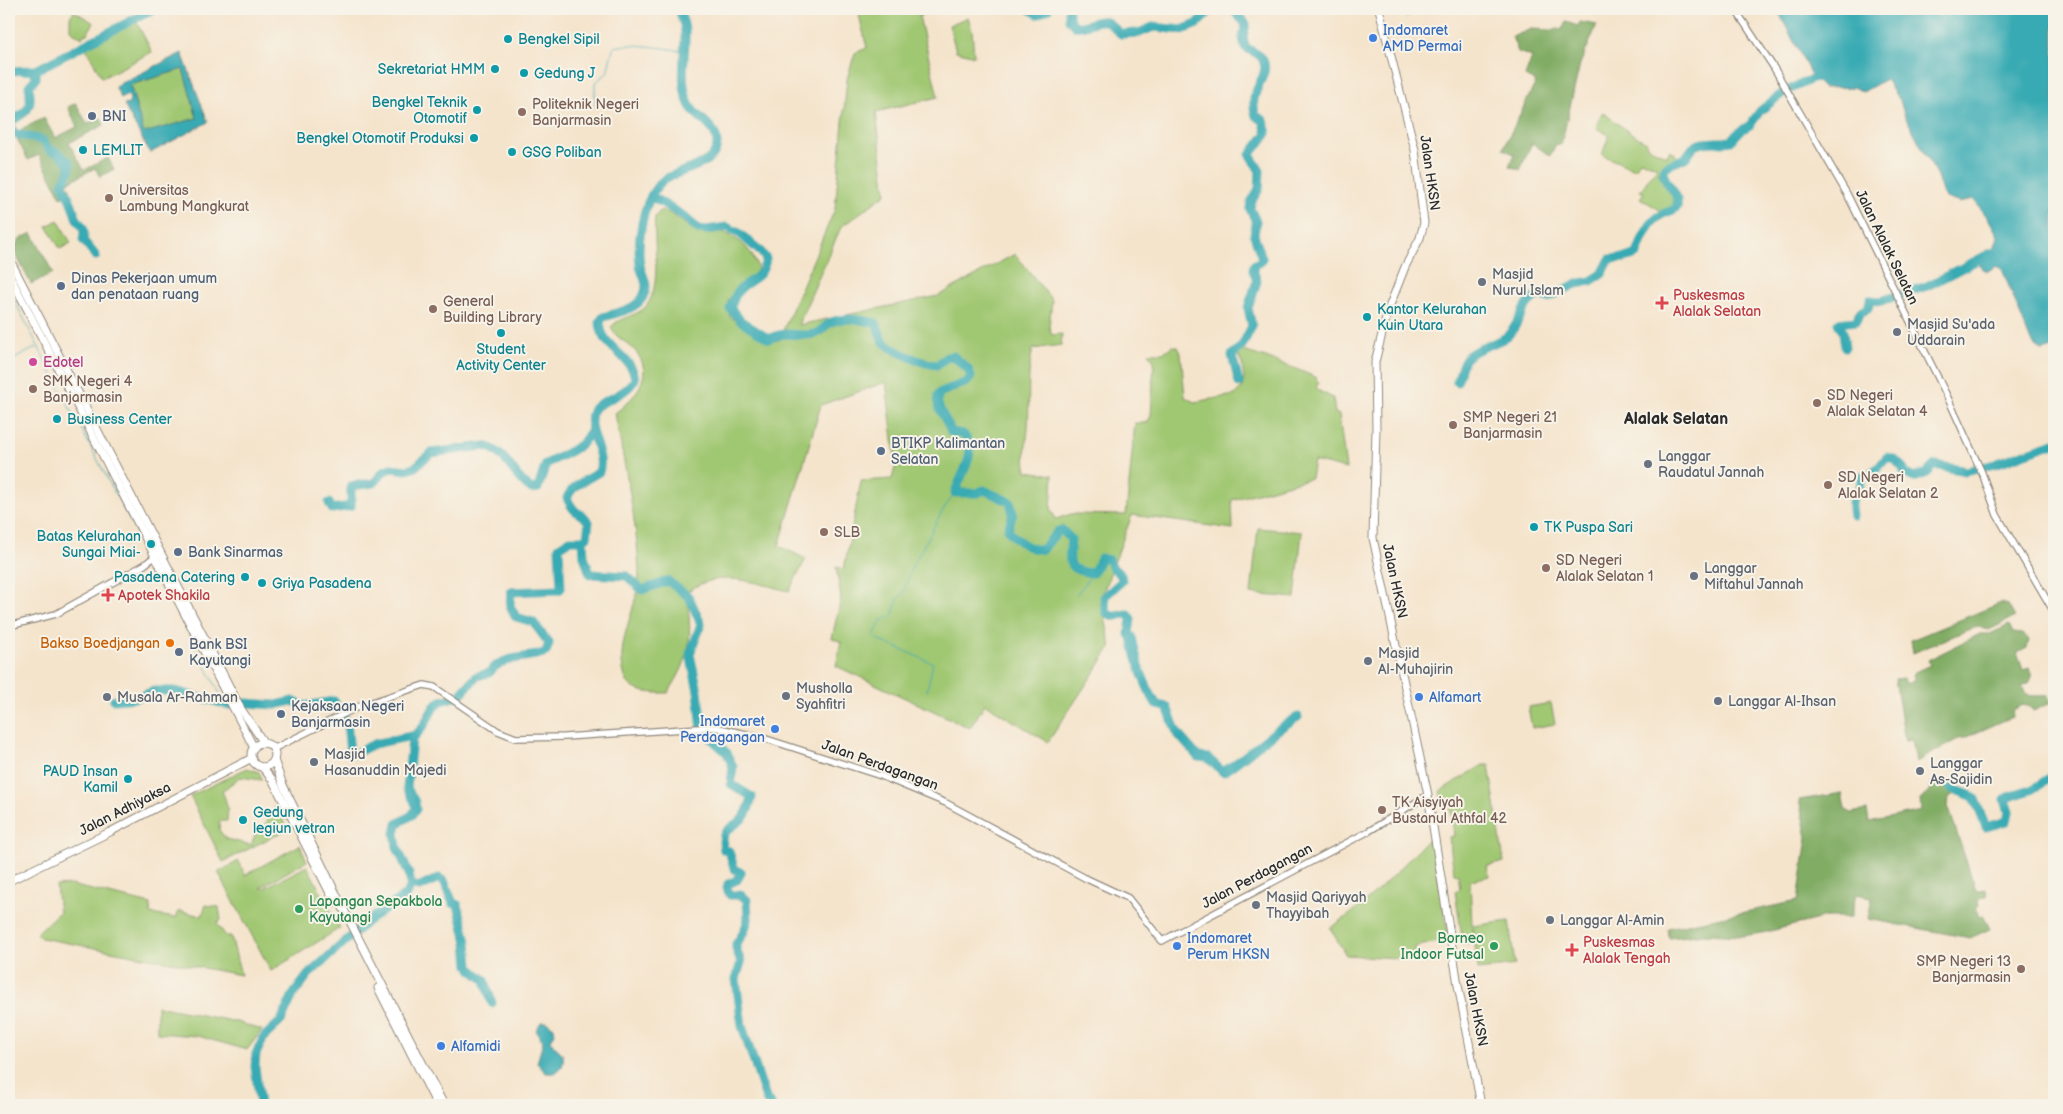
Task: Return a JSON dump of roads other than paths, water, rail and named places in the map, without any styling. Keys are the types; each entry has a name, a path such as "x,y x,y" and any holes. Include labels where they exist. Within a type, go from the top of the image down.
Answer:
{"main road":[{"name":"Jalan HKSN","path":"1379,9 1415,150 1424,223 1420,238 1405,267 1388,310 1375,362 1376,429 1373,538 1428,795 1458,984 1481,1105"},
{"path":"9,258 101,447 233,700 264,743 273,749 274,760 281,780 323,873"},
{"path":"9,274 98,440"},
{"path":"239,710 254,748 252,758 272,779 323,873 437,1100 444,1105"},
{"path":"254,748 264,743"},
{"name":"Jalan Adhiyaksa","path":"9,881 110,832 252,758"},
{"path":"262,767 269,765 274,760"}],"street":[{"name":"Jalan Alalak Selatan","path":"1735,9 1784,86 1847,194 1947,396 1982,473 1997,516 2054,612"},
{"path":"9,626 56,614 157,555"},
{"name":"Jalan Perdagangan","path":"273,749 346,712 385,696 422,685 431,686 498,731 516,738 565,737 696,727 725,729 786,745 881,776 946,803 1085,878 1128,898 1162,941 1361,835 1428,795"}],"water":[{"path":"1777,9 2054,9 2054,347 2043,351 2031,342 2002,269 1996,266 1988,271 1982,269 1979,262 1982,255 1995,247 1998,236 1988,218 1973,199 1960,203 1943,195 1937,176 1904,114 1900,100 1886,79 1863,92 1854,87 1823,88 1811,75"},
{"path":"182,53 208,122 150,153 124,105 129,104 130,97 126,95 121,98 115,86","holes":["183,69 197,118 144,133 130,85"]},
{"path":"541,1022 547,1022 554,1027 555,1034 551,1040 563,1057 562,1067 555,1073 546,1073 537,1063 543,1042 536,1030"}],"waterway":[{"path":"34,71 154,9"},
{"path":"583,540 587,537 589,522 575,511 567,498 576,486 599,472 600,457 591,426 593,411 600,404 625,390 635,379 633,370 628,363 605,339 600,322 603,317 636,305 644,294 646,287 640,265 640,236 647,205 656,188 662,181 671,176 709,159 715,153 717,144 711,127 693,111 686,97 683,79 685,31 680,9"},
{"path":"1029,9 1038,14 1048,9"},
{"path":"1069,9 1069,19 1075,26 1105,21 1121,34 1139,33 1153,27 1182,30 1197,24 1210,9"},
{"path":"1232,9 1246,24 1243,37 1245,47 1260,56 1264,65 1264,71 1254,98 1254,106 1256,116 1263,120 1267,133 1250,155 1260,171 1259,189 1251,202 1250,209 1256,221 1254,235 1262,258 1261,261 1254,265 1253,270 1257,281 1248,308 1252,326 1242,346 1232,355 1239,383"},
{"path":"1406,18 1414,12 1428,9"},
{"path":"595,107 595,83 607,73 613,48 638,45 684,51"},
{"path":"9,71 32,70 36,74 36,78 29,86 30,100 28,109 9,123"},
{"path":"1457,382 1467,357 1511,333 1523,310 1532,299 1539,295 1548,298 1576,284 1591,281 1602,274 1610,259 1625,258 1637,254 1646,231 1653,221 1677,207 1675,193 1664,175 1665,168 1686,157 1696,145 1731,141 1740,131 1750,125 1760,111 1784,92 1825,73"},
{"path":"9,124 15,134 42,140 50,150 57,152 70,163 69,173 62,183 76,218 83,227 83,240 96,256"},
{"path":"651,196 682,215 698,229 706,230 727,227 739,233 761,252 766,259 762,271 738,291 730,308 741,321 769,339 786,334 807,335 816,333 835,321 853,319 876,323 881,338 885,343 906,356 937,365 947,357 953,356 968,369 971,377 967,382 939,393 938,398 939,408 951,432 963,434 968,441 970,449 967,464 955,493 977,493 984,490 1010,502 1013,513 1008,530 1028,547 1043,549 1058,531 1062,530 1071,539 1070,560 1073,567 1077,570 1093,573 1101,558 1109,560 1112,567 1121,575 1122,581 1104,597 1106,612 1112,616 1128,614 1131,619 1129,634 1132,636 1144,681 1157,705 1167,707 1177,733 1198,757 1208,758 1223,772 1298,717"},
{"path":"1845,347 1843,332 1838,323 1856,321 1860,312 1868,309 1870,300 1881,301 1927,286 1991,253"},
{"path":"9,290 73,414"},
{"path":"9,362 37,347"},
{"path":"77,421 149,557"},
{"path":"329,503 332,509 351,506 351,486 374,483 384,471 391,468 407,470 414,468 431,453 485,446 500,454 525,484 532,489 538,488 546,464 579,446 591,428"},
{"path":"1853,516 1852,500 1860,487 1862,476 1866,476 1878,468 1887,457 1894,459 1904,469 1904,473 1914,478 1927,473 1935,465 1966,471 1995,464 2054,443"},
{"path":"927,691 933,663 876,639 874,635 881,621 892,616 899,597 903,594 911,569 943,510 955,493"},
{"path":"260,1105 255,1067 256,1054 264,1037 281,1021 293,995 308,975 368,921 407,894 411,885 409,874 397,847 395,833 397,824 412,815 416,809 415,802 407,788 412,739 423,727 434,707 441,701 459,696 477,676 489,673 494,667 508,660 546,652 549,643 533,622 516,617 510,606 511,592 559,590 561,588 559,547 570,540 583,540"},
{"path":"583,540 584,556 590,574 627,576 642,590 668,581 689,597 701,624 690,654 698,691 702,730 727,753 733,767 731,784 752,797 746,814 727,831 723,838 723,843 724,850 729,851 734,868 741,873 737,880 728,884 727,888 730,895 741,895 747,900 748,920 744,932 736,944 741,962 736,979 742,1026 767,1101 771,1104"},
{"path":"153,565 190,636"},
{"path":"1077,594 1093,573"},
{"path":"192,640 201,658"},
{"path":"205,665 226,705"},
{"path":"114,700 136,698 154,691 175,691 228,705 246,703 276,705 292,701 305,706 334,701 347,722 350,753 354,754 374,744 416,735"},
{"path":"1951,788 1974,797 1986,827 2007,821 2009,812 2005,800 2031,790 2054,775"},
{"path":"411,885 420,887 439,878 444,881 453,903 458,905 467,942 469,965"},
{"path":"471,969 485,980 492,1003"}],"place":[{"name":"Indomaret AMD Permai","path":"1373,38"},
{"name":"Bengkel Sipil","path":"508,39"},
{"name":"Sekretariat HMM","path":"495,69"},
{"name":"Gedung J","path":"524,73"},
{"name":"Bengkel Teknik Otomotif","path":"477,110"},
{"name":"Politeknik Negeri Banjarmasin","path":"522,112"},
{"name":"BNI","path":"92,116"},
{"name":"Bengkel Otomotif Produksi","path":"474,138"},
{"name":"LEMLIT","path":"83,150"},
{"name":"GSG Poliban","path":"512,152"},
{"name":"Universitas Lambung Mangkurat","path":"109,198"},
{"name":"Masjid Nurul Islam","path":"1482,282"},
{"name":"Dinas Pekerjaan umum dan penataan ruang","path":"61,286"},
{"name":"Puskesmas Alalak Selatan","path":"1662,303"},
{"name":"General Building Library","path":"433,309"},
{"name":"Kantor Kelurahan Kuin Utara","path":"1367,317"},
{"name":"Masjid Su'ada Uddarain","path":"1897,332"},
{"name":"Student Activity Center","path":"501,333"},
{"name":"Edotel","path":"33,362"},
{"name":"SMK Negeri 4 Banjarmasin","path":"33,389"},
{"name":"SD Negeri Alalak Selatan 4","path":"1817,403"},
{"name":"Business Center","path":"57,419"},
{"name":"SMP Negeri 21 Banjarmasin","path":"1453,425"},
{"name":"BTIKP Kalimantan Selatan","path":"881,451"},
{"name":"Langgar Raudatul Jannah","path":"1648,464"},
{"name":"SD Negeri Alalak Selatan 2","path":"1828,485"},
{"name":"TK Puspa Sari","path":"1534,527"},
{"name":"SLB","path":"824,532"},
{"name":"Batas Kelurahan Sungai Miai-","path":"151,544"},
{"name":"Bank Sinarmas","path":"178,552"},
{"name":"SD Negeri Alalak Selatan 1","path":"1546,568"},
{"name":"Langgar Miftahul Jannah","path":"1694,576"},
{"name":"Pasadena Catering","path":"245,577"},
{"name":"Griya Pasadena","path":"262,583"},
{"name":"Apotek Shakila","path":"108,595"},
{"name":"Bakso Boedjangan","path":"170,643"},
{"name":"Bank BSI Kayutangi","path":"179,652"},
{"name":"Masjid Al-Muhajirin","path":"1368,661"},
{"name":"Musholla Syahfitri","path":"786,696"},
{"name":"Musala Ar-Rahman","path":"107,697"},
{"name":"Alfamart","path":"1419,697"},
{"name":"Langgar Al-Ihsan","path":"1718,701"},
{"name":"Kejaksaan Negeri Banjarmasin","path":"281,714"},
{"name":"Indomaret Perdagangan","path":"775,729"},
{"name":"Masjid Hasanuddin Majedi","path":"314,762"},
{"name":"Langgar As-Sajidin","path":"1920,771"},
{"name":"PAUD Insan Kamil","path":"128,779"},
{"name":"TK Aisyiyah Bustanul Athfal 42","path":"1382,810"},
{"name":"Gedung legiun vetran","path":"243,820"},
{"name":"Masjid Qariyyah Thayyibah","path":"1256,905"},
{"name":"Lapangan Sepakbola Kayutangi","path":"299,909"},
{"name":"Langgar Al-Amin","path":"1550,920"},
{"name":"Indomaret Perum HKSN","path":"1177,946"},
{"name":"Borneo Indoor Futsal","path":"1494,946"},
{"name":"Puskesmas Alalak Tengah","path":"1572,950"},
{"name":"SMP Negeri 13 Banjarmasin","path":"2021,969"},
{"name":"Alfamidi","path":"441,1046"}],"district":[{"name":"Alalak Selatan","path":"1676,419"}]}
